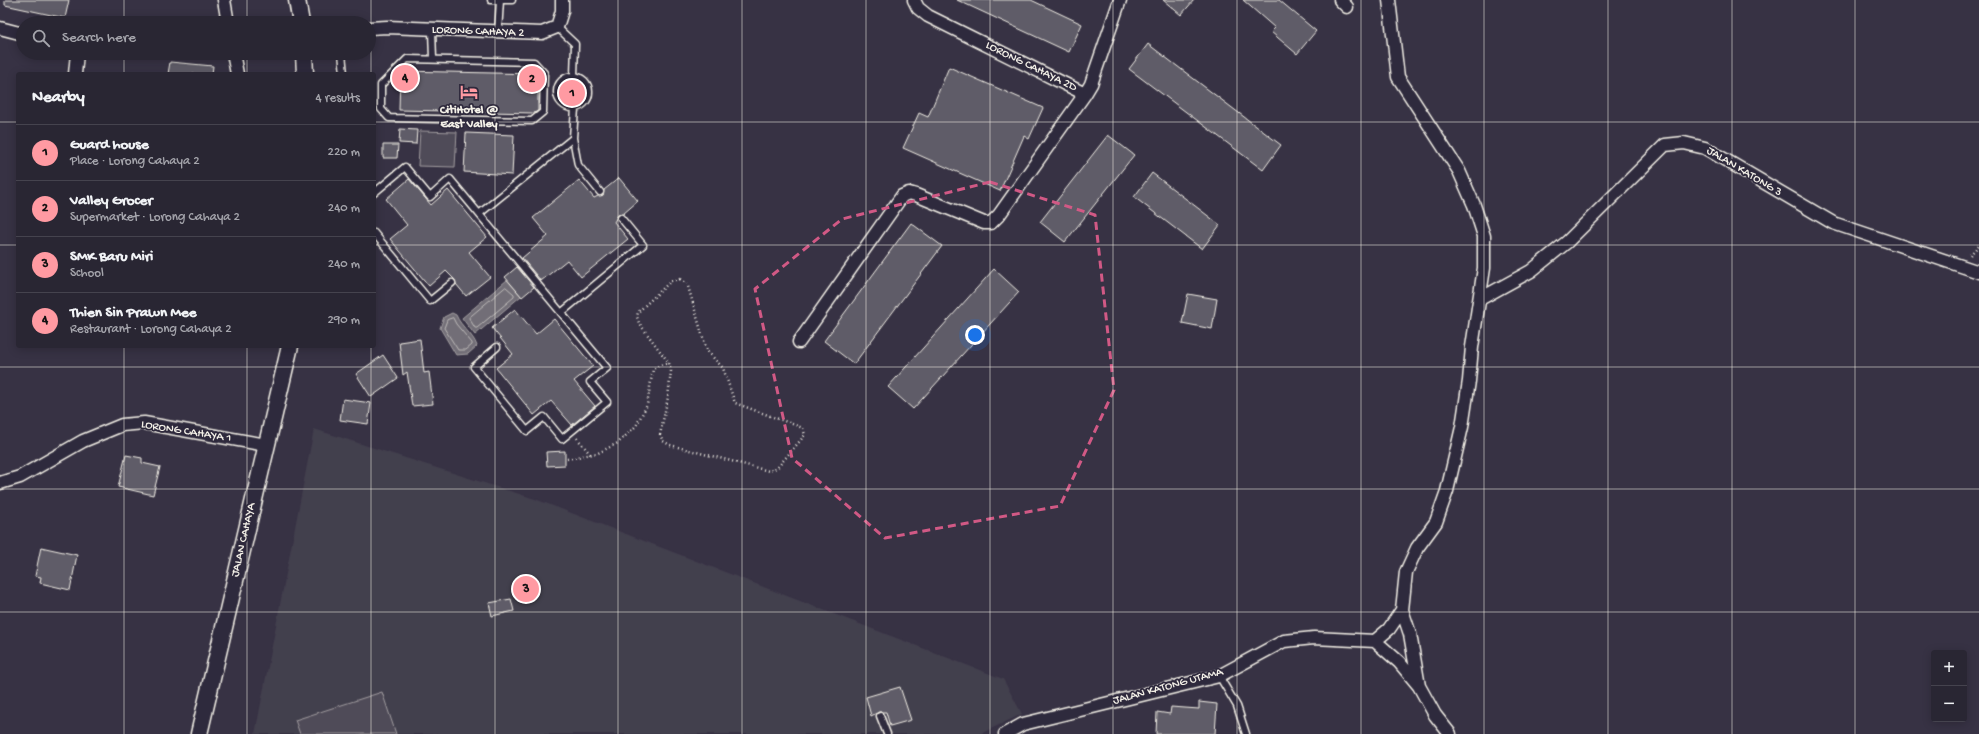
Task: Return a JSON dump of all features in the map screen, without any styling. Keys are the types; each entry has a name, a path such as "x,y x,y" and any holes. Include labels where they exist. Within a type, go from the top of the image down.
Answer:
{"street":[{"path":"224,0 225,16"},
{"path":"297,0 300,16"},
{"path":"557,27 562,11 562,0"},
{"name":"LORONG CAHAYA 2D","path":"914,0 918,8 928,16 1085,94 1091,84 1120,0"},
{"path":"1390,0 1398,77 1459,171 1474,205 1484,236 1484,268 1463,420 1447,491 1436,522 1417,548 1406,572 1402,610 1410,634 1419,686"},
{"name":"LORONG CAHAYA 2","path":"376,28 542,34 557,27"},
{"path":"0,28 16,32"},
{"path":"75,72 76,60"},
{"path":"234,60 237,72"},
{"path":"305,60 306,72"},
{"path":"799,342 902,196 908,193 916,195 984,223 990,223 999,215 1085,94"},
{"name":"JALAN KATONG 3","path":"1480,299 1531,271 1567,242 1665,145 1684,143 1705,148 1834,223 1979,272"},
{"name":"JALAN CAHAYA","path":"199,734 290,348"},
{"name":"LORONG CAHAYA 1","path":"0,483 20,476 83,441 122,425 144,423 266,445"},
{"path":"1402,610 1389,629 1375,641 1399,662 1419,686 1435,716 1450,734"},
{"name":"JALAN KATONG UTAMA","path":"1005,734 1023,724 1219,676 1284,641 1314,638 1375,641"}],"lane":[{"path":"491,0 512,0"},
{"path":"498,33 500,0"},
{"path":"557,27 575,44 574,76"},
{"path":"432,30 433,59"},
{"path":"407,59 433,59 534,62 544,73 543,112 532,121 390,118 381,109 381,85 407,59"},
{"path":"343,60 344,72"},
{"path":"574,76 583,79 589,88 589,94 585,104 575,108 569,107 560,102 557,92 560,82 574,76"},
{"path":"575,108 573,138 578,164 600,192"},
{"path":"479,214 573,138"},
{"path":"376,191 405,167 430,197 450,179 607,368 590,382 607,402 562,440 544,417 527,431 474,367 497,347"},
{"path":"561,313 643,245 621,218"},
{"path":"376,235 430,301 452,283"},
{"path":"1219,676 1237,706 1246,734"},
{"path":"880,716 886,734"}],"path":[{"path":"680,280 687,283 707,351 723,368 735,403 803,428 805,436 777,468 769,471 670,445 663,441 660,434 668,397 671,371 669,363 639,323 637,317 638,312 671,281 680,280"},
{"path":"567,459 598,453 618,443 636,426 647,406 654,369 660,365 669,363"},
{"path":"572,431 591,455"}],"highlighted area":[{"path":"990,182 1095,215 1114,390 1060,506 885,538 792,458 755,289 842,219"}],"shaded area":[{"path":"420,131 457,132 455,167 418,166"},
{"path":"314,429 535,499 1003,679 1022,714 980,734 255,734"},
{"path":"382,692 396,734 300,734 295,720"}],"water":[{"path":"507,280 521,296 475,335 462,318"},
{"path":"452,313 456,315 477,346 468,354 456,355 440,328 444,317"}],"building":[{"path":"5,0 69,0 65,16 56,16 5,5"},
{"path":"957,0 1031,0 1082,24 1069,52"},
{"path":"1163,0 1194,0 1181,15"},
{"path":"1243,0 1279,0 1316,31 1297,54 1271,32 1275,28"},
{"path":"1148,44 1281,145 1263,170 1129,69"},
{"path":"170,62 213,66 212,72 168,72"},
{"path":"949,67 1043,108 1029,139 1024,136 1000,191 903,148 919,113 928,117"},
{"name":"CitiHotel @ East Valley","path":"401,71 538,74 538,111 534,113 399,110"},
{"path":"565,86 580,86 580,99 565,99"},
{"path":"400,129 417,130 416,144 399,143"},
{"path":"466,133 514,135 512,175 464,172"},
{"path":"1108,135 1134,155 1065,242 1040,222"},
{"path":"383,145 398,145 397,158 383,158"},
{"path":"1152,173 1220,225 1202,249 1134,197"},
{"path":"619,178 638,201 623,214 618,215 614,222 628,239 581,277 567,260 541,281 522,258 548,236 533,218 579,180 594,198 603,195 604,190"},
{"path":"409,179 431,205 448,190 487,237 469,252 490,277 466,296 456,284 455,280 446,271 429,286 390,239 407,225 386,199"},
{"path":"911,223 942,246 854,364 824,341"},
{"path":"517,267 534,287 522,297 505,277"},
{"path":"994,269 1019,292 913,409 888,387"},
{"path":"1188,294 1217,299 1212,329 1182,323"},
{"path":"515,309 536,334 554,319 593,366 574,381 595,406 572,425 551,401 534,415 496,368 513,354 492,328"},
{"path":"420,339 424,373 429,372 433,404 412,406 407,372 403,375 399,342"},
{"path":"383,355 398,378 371,397 356,374"},
{"path":"343,399 371,403 368,424 340,420"},
{"path":"565,451 565,465 547,466 546,452"},
{"path":"126,455 142,458 142,463 160,467 153,495 118,487"},
{"path":"41,547 77,555 70,590 40,583 41,577 35,576"},
{"path":"511,599 514,611 492,616 489,603"},
{"path":"900,687 911,720 890,726 886,712 879,712 871,716 866,697"},
{"path":"1199,702 1217,704 1215,734 1156,734 1157,712 1170,714 1171,707 1199,709"}],"place":[{"name":"Thien Sin Prawn Mee","path":"405,78"},
{"name":"Valley Grocer","path":"532,79"},
{"name":"CitiHotel @ East Valley","path":"469,92"},
{"name":"Guard house","path":"572,93"},
{"name":"SMK Baru Miri","path":"526,589"}]}
